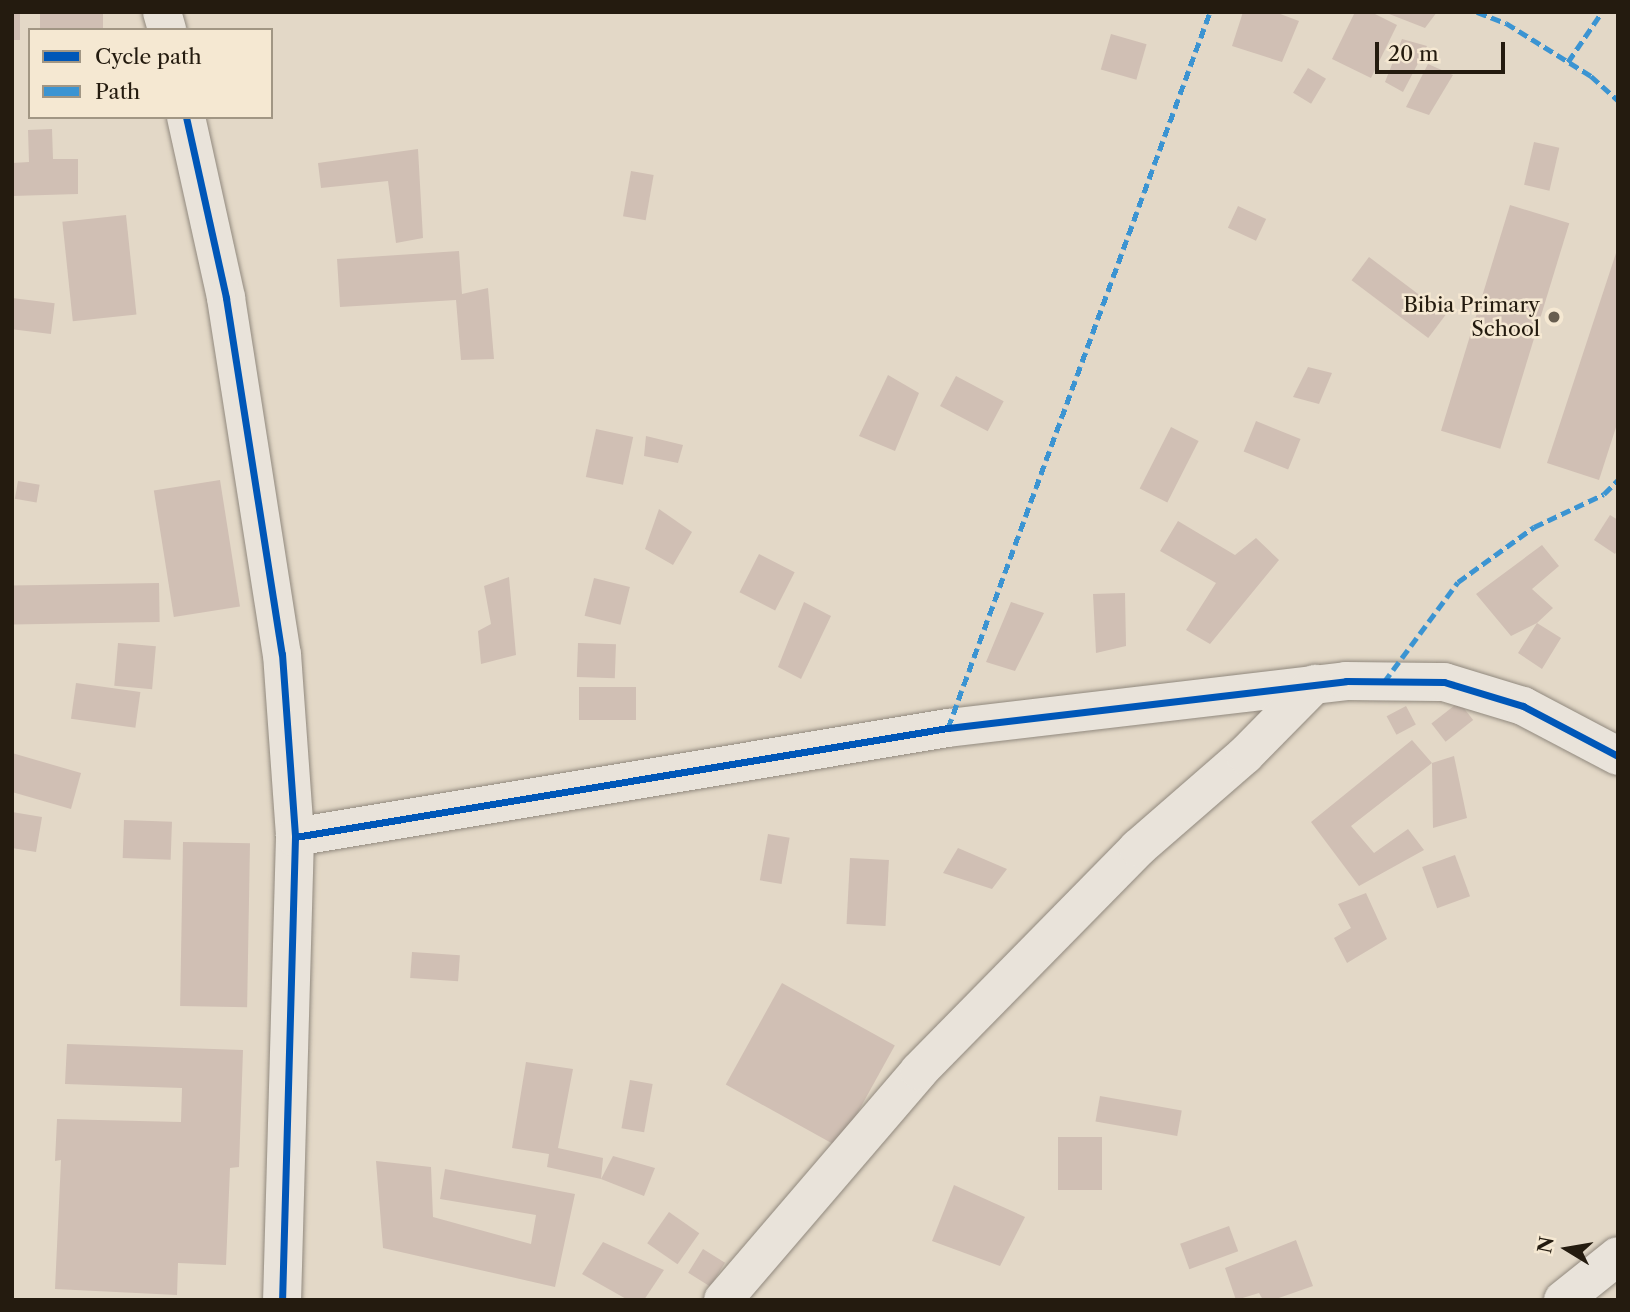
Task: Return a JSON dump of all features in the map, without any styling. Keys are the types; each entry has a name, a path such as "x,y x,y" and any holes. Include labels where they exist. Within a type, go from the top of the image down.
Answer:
{"street":[{"path":"186,119 226,299 282,654 295,837 282,1300"},
{"path":"295,837 948,728 1346,681 1444,682 1523,706 1618,756"},
{"path":"723,1300 919,1071 1138,848 1245,755 1315,684"},
{"path":"1563,1300 1618,1256"}],"building":[{"path":"12,12 20,12 20,40 12,40"},
{"path":"40,12 103,12 103,28 40,28"},
{"path":"1243,12 1275,12 1299,21 1282,62 1232,46"},
{"path":"1355,12 1371,12 1397,25 1371,78 1332,59"},
{"path":"1384,12 1437,12 1425,28"},
{"path":"1111,34 1147,44 1136,80 1101,70"},
{"path":"1402,39 1427,46 1403,92 1385,82"},
{"path":"1428,64 1453,75 1429,115 1406,107"},
{"path":"1308,68 1326,79 1311,104 1293,93"},
{"path":"52,129 53,159 78,159 78,194 12,196 12,163 29,162 28,130"},
{"path":"1534,142 1559,148 1549,191 1524,185"},
{"path":"418,149 423,238 396,243 388,181 321,188 318,163"},
{"path":"631,171 654,175 646,220 623,216"},
{"path":"1510,205 1569,223 1500,449 1441,431"},
{"path":"1238,206 1266,219 1256,241 1228,228"},
{"path":"126,215 136,314 73,321 62,222"},
{"path":"1618,247 1618,421 1599,480 1547,463"},
{"path":"459,251 462,294 488,288 494,359 461,360 456,300 340,307 337,259"},
{"path":"1369,257 1446,315 1428,338 1352,280"},
{"path":"12,298 55,303 51,334 12,329"},
{"path":"1308,367 1332,373 1319,404 1293,397"},
{"path":"888,375 919,393 895,451 859,436"},
{"path":"956,376 1004,401 988,431 940,406"},
{"path":"1256,421 1301,439 1288,470 1244,452"},
{"path":"1171,427 1199,441 1167,503 1140,488"},
{"path":"596,429 633,437 623,485 586,477"},
{"path":"646,436 683,445 678,463 644,456"},
{"path":"220,480 240,606 174,617 154,490"},
{"path":"18,481 40,485 37,503 15,499"},
{"path":"659,509 692,532 673,565 645,549"},
{"path":"1610,515 1618,520 1618,549 1615,554 1594,540"},
{"path":"1178,521 1235,555 1256,538 1279,560 1210,644 1186,630 1216,583 1160,551"},
{"path":"1542,545 1559,566 1532,589 1553,608 1537,623 1511,636 1476,594"},
{"path":"759,554 795,572 775,610 739,592"},
{"path":"509,577 516,655 481,664 478,631 491,624 484,586"},
{"path":"594,578 630,587 620,625 585,616"},
{"path":"159,583 160,622 13,625 12,586"},
{"path":"1125,593 1126,646 1096,653 1093,594"},
{"path":"804,602 831,616 801,679 778,667"},
{"path":"1011,602 1044,613 1015,671 986,662"},
{"path":"1537,623 1561,638 1542,669 1518,653"},
{"path":"118,643 156,646 152,689 114,686"},
{"path":"578,643 616,644 615,678 577,677"},
{"path":"76,683 140,692 135,728 71,719"},
{"path":"579,687 636,687 636,720 579,720"},
{"path":"1459,702 1473,720 1446,742 1431,724"},
{"path":"1406,706 1416,725 1396,735 1387,716"},
{"path":"1412,740 1432,763 1351,826 1374,853 1408,829 1424,850 1359,886 1311,822"},
{"path":"12,753 81,773 71,809 12,792"},
{"path":"1454,756 1467,818 1433,828 1432,763"},
{"path":"12,812 42,817 36,852 12,848"},
{"path":"124,820 172,822 171,860 123,858"},
{"path":"768,834 790,838 782,884 760,880"},
{"path":"183,842 250,843 247,1007 180,1006"},
{"path":"958,848 1007,869 992,889 943,873"},
{"path":"1455,855 1470,896 1437,908 1422,867"},
{"path":"850,858 889,860 885,926 847,924"},
{"path":"1366,893 1387,939 1347,963 1334,938 1351,928 1338,904"},
{"path":"412,952 460,955 458,981 410,978"},
{"path":"782,983 895,1046 839,1147 726,1084"},
{"path":"67,1044 243,1050 239,1167 230,1168 226,1265 178,1263 177,1295 55,1289 61,1160 55,1161 57,1119 181,1122 182,1088 65,1084"},
{"path":"526,1062 573,1069 558,1148 603,1158 601,1179 547,1167 549,1154 512,1148"},
{"path":"630,1080 653,1084 644,1132 621,1128"},
{"path":"1100,1096 1182,1110 1177,1136 1095,1122"},
{"path":"1058,1137 1102,1137 1102,1190 1058,1190"},
{"path":"613,1156 655,1168 644,1196 601,1179"},
{"path":"376,1161 431,1167 433,1217 531,1244 536,1215 440,1199 445,1169 575,1194 555,1287 383,1248"},
{"path":"954,1185 1025,1217 1000,1266 932,1241"},
{"path":"669,1212 699,1233 678,1264 647,1243"},
{"path":"1229,1226 1238,1251 1189,1269 1180,1244"},
{"path":"1296,1240 1313,1286 1273,1300 1263,1300 1259,1293 1236,1300 1225,1268"},
{"path":"603,1242 664,1270 644,1300 628,1300 582,1274"},
{"path":"703,1249 725,1263 710,1287 688,1273"}],"marked path":[{"path":"948,728 1210,12"},
{"path":"1477,12 1506,23 1591,76 1618,100"},
{"path":"1568,62 1602,12"},
{"path":"1384,682 1458,582 1534,527 1604,494 1618,480"}],"cycle path":[{"path":"186,119 226,298 282,654 295,837 282,1300"},
{"path":"295,837 948,728 1346,681 1444,682 1523,706 1618,756"}],"place":[{"name":"Bibia Primary School","path":"1554,317"}]}
